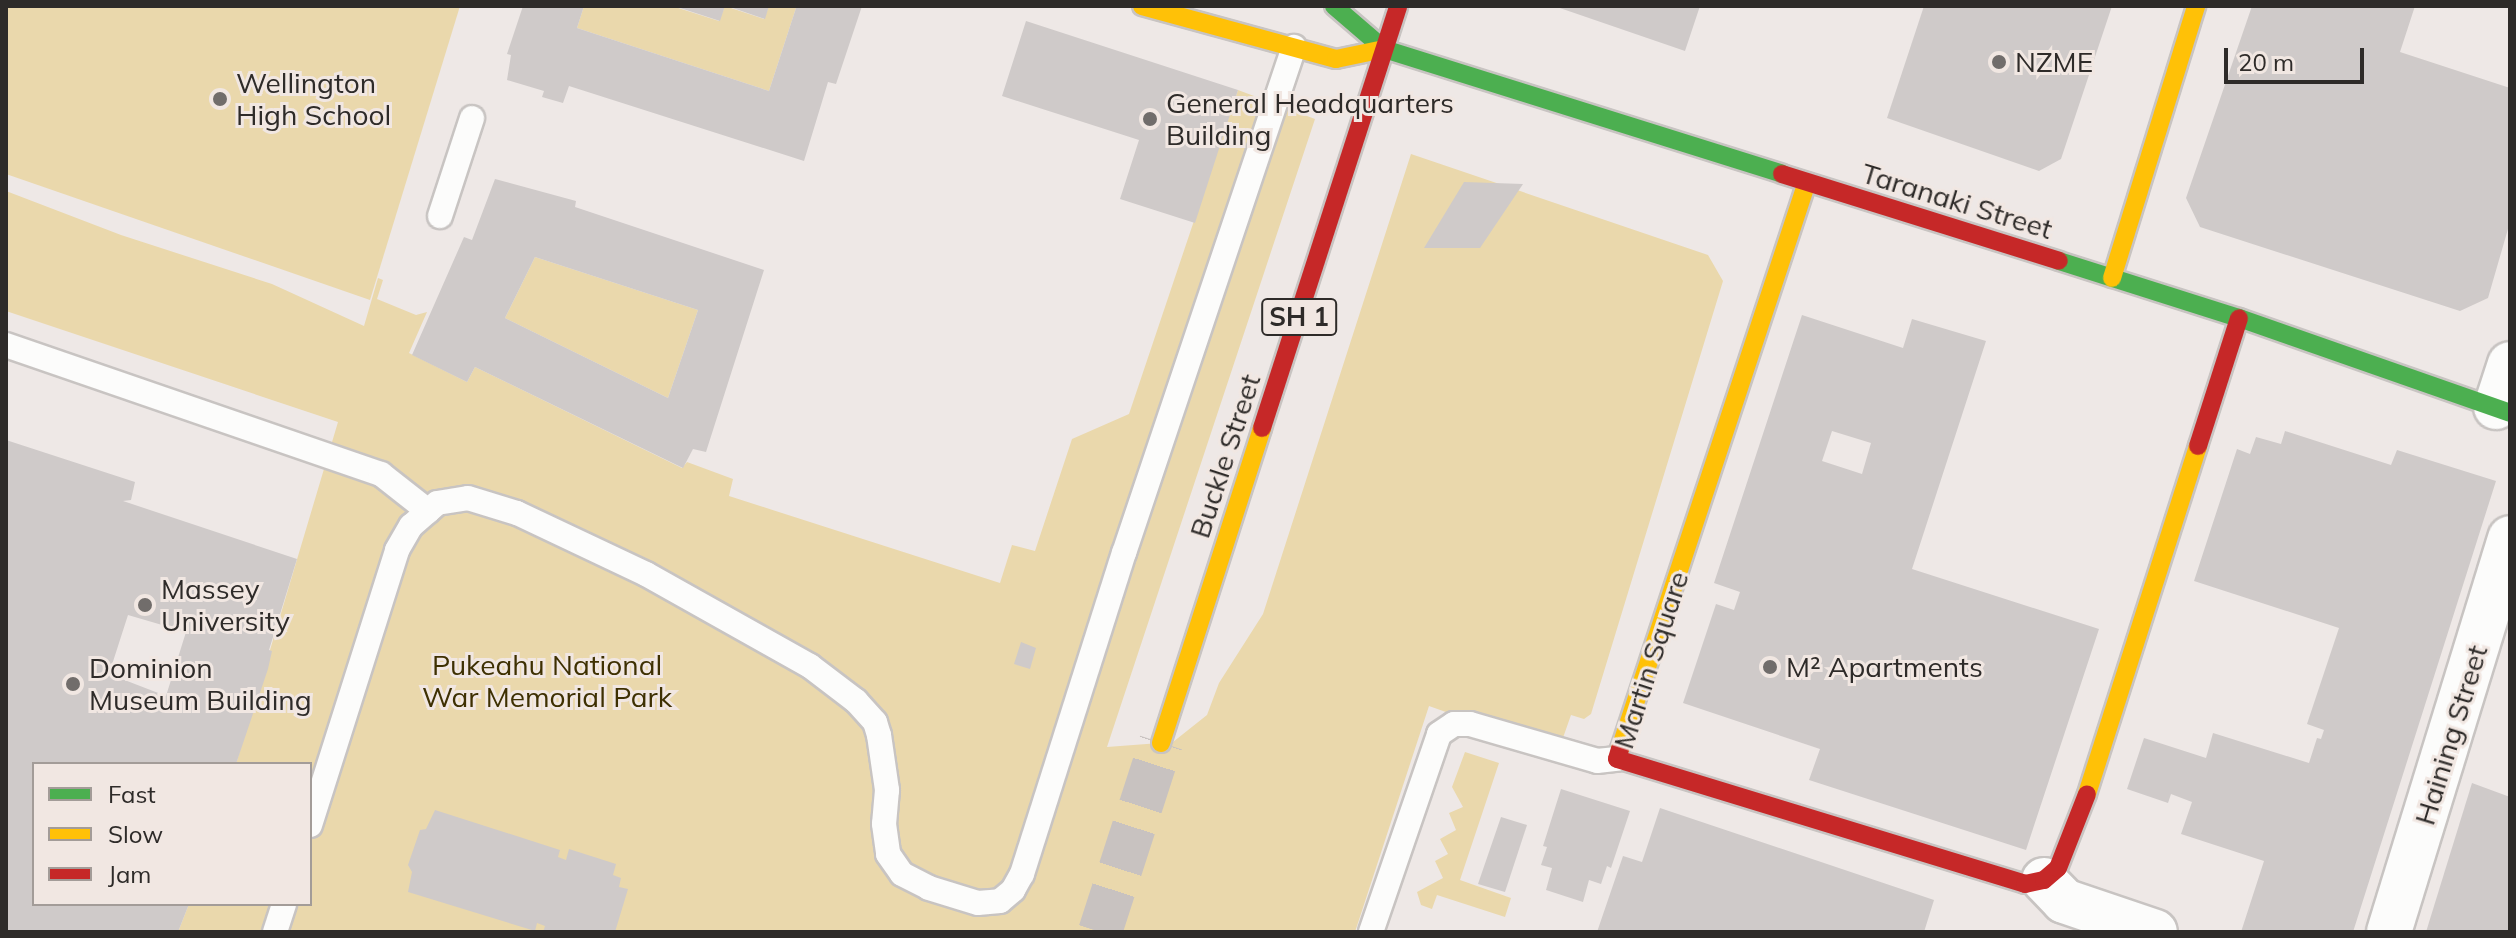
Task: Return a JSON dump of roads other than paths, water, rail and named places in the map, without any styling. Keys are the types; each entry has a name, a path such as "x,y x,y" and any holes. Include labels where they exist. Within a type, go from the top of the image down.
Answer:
{"main road":[{"name":"Taranaki Street","path":"1142,6 1336,59 1384,49"},
{"name":"Taranaki Street","path":"1334,6 1384,49 1806,185 2239,318 2503,410"},
{"name":"SH 1","path":"1384,49 1398,6"},
{"path":"2112,278 2196,6"},
{"name":"Buckle Street","path":"1161,743 1384,49"},
{"name":"Martin Square","path":"1806,185 1617,759 2025,884 2044,880"},
{"path":"2044,880 2058,868 2096,769 2239,318"}],"street":[{"path":"2503,410 2510,364"},
{"name":"Haining Street","path":"2389,932 2510,538"},
{"path":"2044,880 2064,901 2155,932"}],"lane":[{"path":"312,819 397,550 411,526 437,503 468,498 517,513 646,574 810,666 856,701 875,722 887,790 884,824 888,854 902,874 929,888 978,903 1000,901 1013,890 1022,874 1124,553 1294,47"},
{"path":"440,216 472,118"},
{"path":"6,345 381,474 428,511"},
{"path":"1371,932 1427,760 1439,734 1454,724 1470,724 1597,761 1617,759"},
{"path":"275,932 283,906"}],"tunnel":[{"path":"1100,932 1161,743"}],"place":[{"name":"NZME","path":"1999,62"},
{"name":"Wellington High School","path":"220,99"},
{"name":"General Headquarters Building","path":"1150,119"},
{"name":"Massey University","path":"145,605"},
{"name":"M² Apartments","path":"1770,667"},
{"name":"Dominion Museum Building","path":"73,684"}],"park label":[{"name":"Pukeahu National War Memorial Park","path":"547,681"}]}
